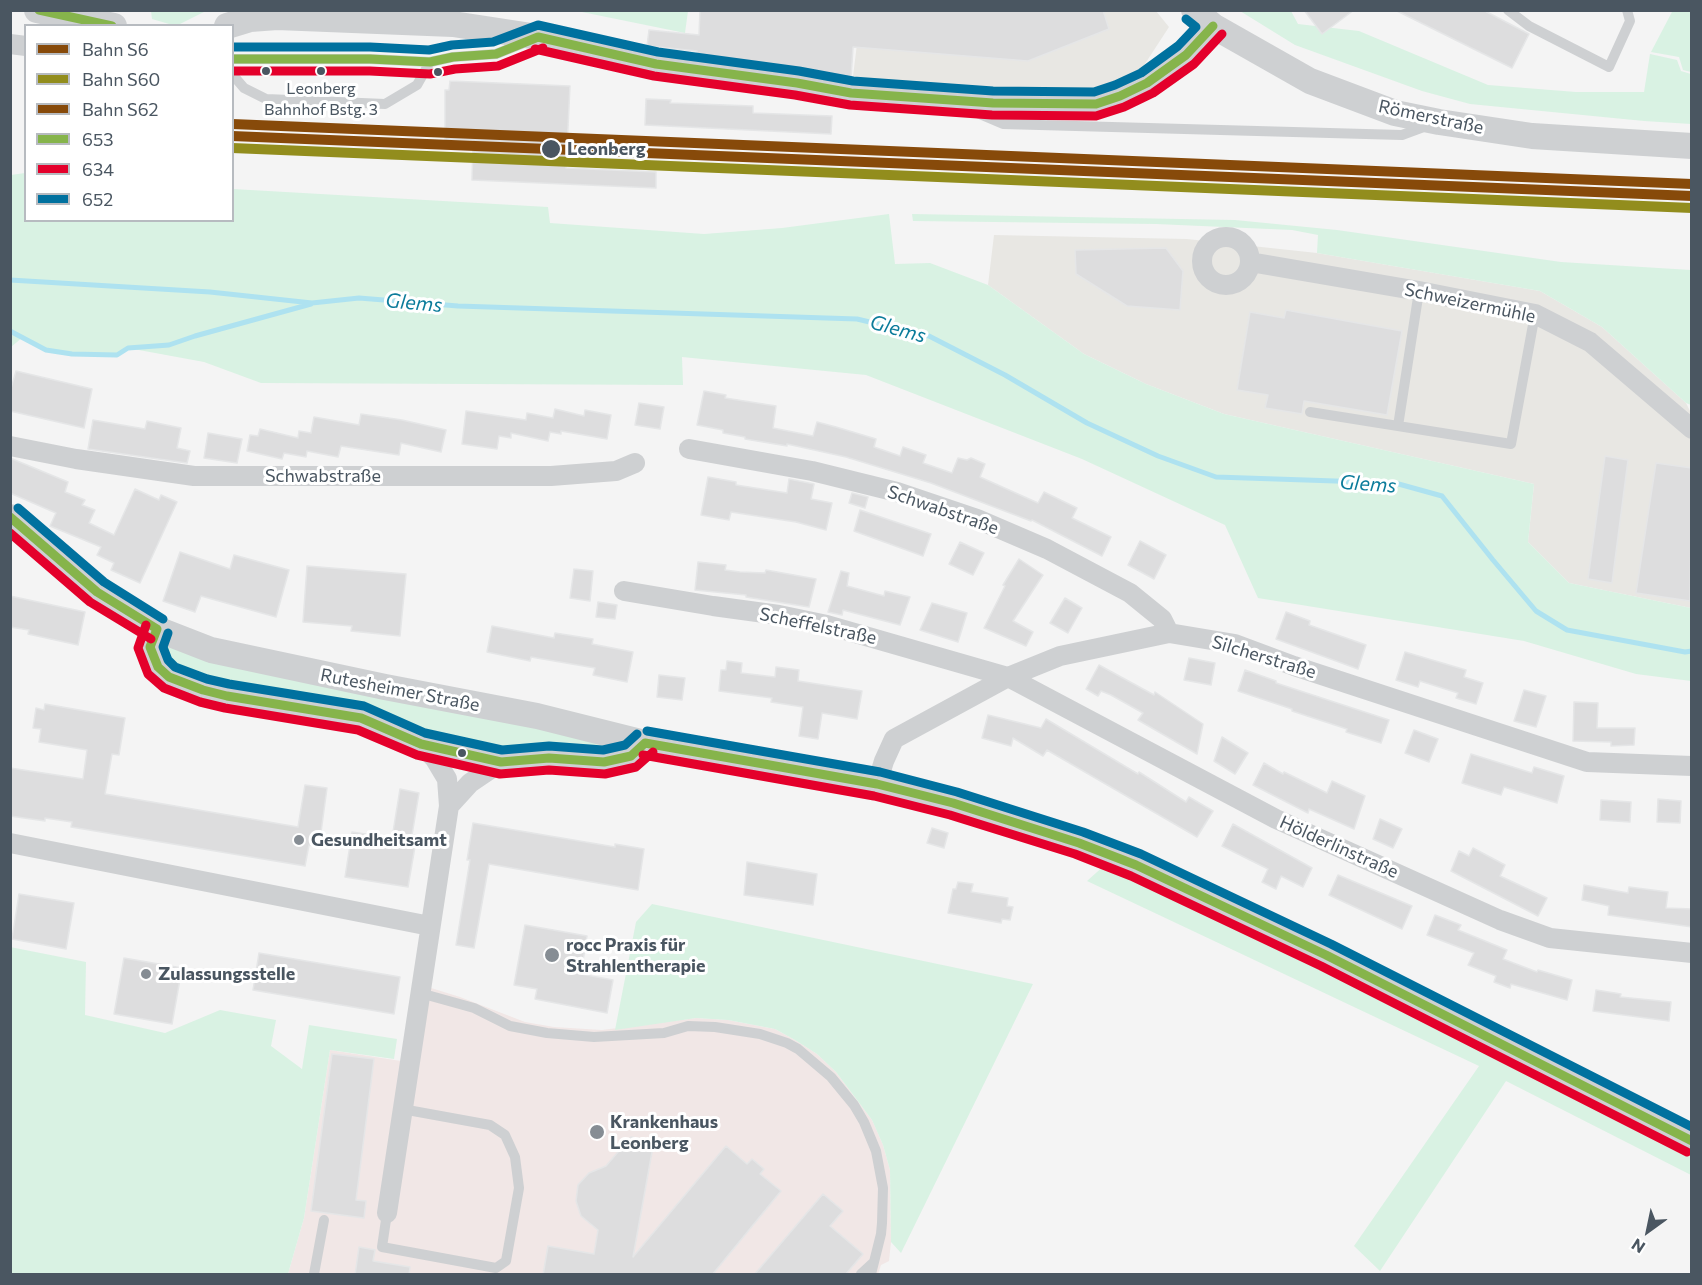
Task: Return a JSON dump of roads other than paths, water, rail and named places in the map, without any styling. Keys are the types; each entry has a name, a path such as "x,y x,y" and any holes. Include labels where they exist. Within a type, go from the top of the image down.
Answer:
{"street":[{"path":"37,10 104,24"},
{"path":"234,24 250,19 277,17 453,24 538,37 656,64 798,81 851,93 993,104 1096,104 1147,84 1186,55 1204,18"},
{"name":"Römerstraße","path":"1204,18 1310,81 1377,107 1439,122 1532,136 1692,146"},
{"name":"Schweizermühle","path":"1250,262 1419,291 1535,314 1590,342 1692,429"},
{"name":"Schwabstraße","path":"10,446 76,459 194,476 551,476 616,471 635,463"},
{"name":"Schwabstraße","path":"689,449 812,471 897,492 977,519 1047,549 1130,593 1162,619 1169,633"},
{"name":"Rutesheimer Straße","path":"10,517 97,592 157,629 211,650 248,660 537,716 645,743 877,784 953,803 1079,843 1136,865 1326,955 1692,1141"},
{"name":"Scheffelstraße","path":"624,591 779,615 827,625 1008,677"},
{"name":"Rutesheimer Straße","path":"157,629 150,647 158,668 169,677 227,696 361,718 421,744 501,762 549,758 604,762 631,756 645,743"},
{"name":"Silcherstraße","path":"877,784 894,739 1008,677 1060,656 1169,633 1235,644 1294,666 1587,762 1692,765"},
{"name":"Hölderlinstraße","path":"1008,677 1276,819 1500,920 1550,938 1692,952"},
{"name":"Rutesheimer Straße","path":"387,1213 449,806 447,779 435,759 421,744"},
{"name":"Rutesheimer Straße","path":"449,806 470,783 501,762"},
{"path":"10,843 430,926"}],"lane":[{"path":"1508,10 1529,26 1609,67 1630,21 1627,10"},
{"path":"234,58 430,62 453,57 496,54 538,37"},
{"path":"234,76 244,88 266,99 385,104 417,85 430,62"},
{"path":"944,100 1003,124 1402,135 1439,122"},
{"path":"1398,426 1419,291"},
{"path":"1310,412 1511,444 1535,314"},
{"path":"420,993 474,1008 510,1026 547,1033 616,1037 664,1033 688,1026 706,1026 760,1034 798,1049 831,1077 854,1105 872,1136 880,1162 883,1188 882,1234 871,1275"},
{"name":"Rutesheimer Straße","path":"387,1213 382,1247 496,1268 506,1261 519,1188 514,1157 505,1135 490,1125 402,1109"},
{"path":"314,1275 324,1220"},
{"path":"861,1275 874,1262"}],"waterway":[{"name":"Glems","path":"10,280 210,292 312,303 359,298 458,306 857,319 929,336 1005,375 1087,423 1158,456 1216,477 1395,483 1442,496 1536,611 1567,630 1685,652 1692,651"},
{"path":"10,331 46,350 72,354 117,355 128,348 169,345 311,304"}],"rail line":[{"name":"S62","path":"234,124 1692,184"},
{"name":"S6","path":"234,136 1692,196"},
{"name":"S60","path":"234,148 1692,208"}],"place":[{"name":"Leonberg Bahnhof Bstg. 3","path":"321,71"},
{"name":"Leonberg","path":"551,149"},
{"name":"Gesundheitsamt","path":"299,840"},
{"name":"rocc Praxis für Strahlentherapie","path":"552,955"},
{"name":"Zulassungsstelle","path":"146,974"},
{"name":"Krankenhaus Leonberg","path":"597,1132"}]}
